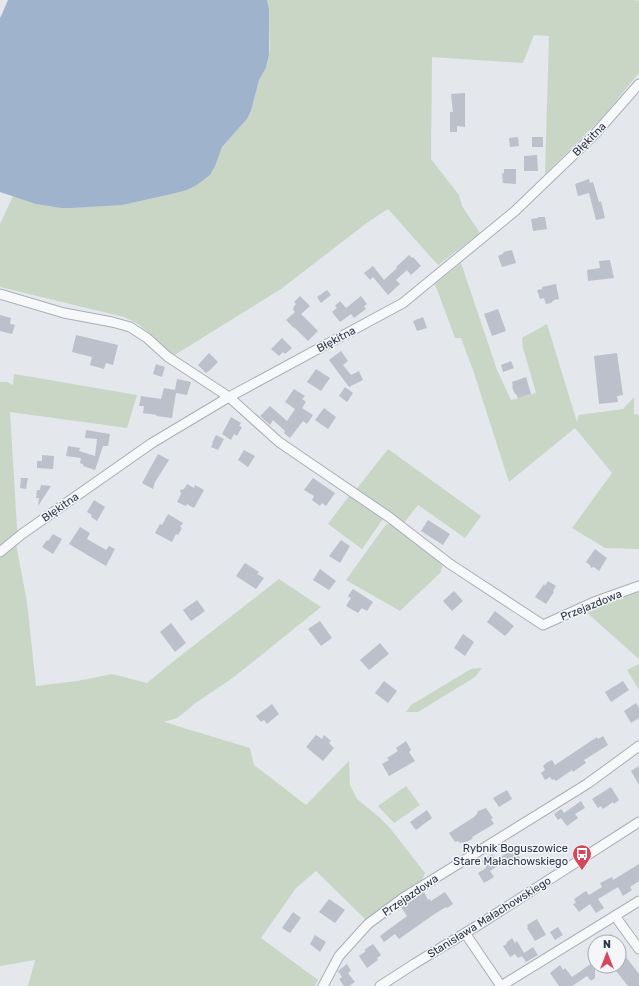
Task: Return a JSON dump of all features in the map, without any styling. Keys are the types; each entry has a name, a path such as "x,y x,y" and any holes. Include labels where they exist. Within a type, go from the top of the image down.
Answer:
{"street":[{"name":"Błękitna","path":"0,552 22,534 152,443 229,397 404,303 515,211 595,134 639,84"},
{"path":"0,294 64,313 130,327 147,338 168,357 229,397"},
{"name":"Przejazdowa","path":"229,397 279,442 389,517 450,564 544,625 594,602 639,586"},
{"name":"Przejazdowa","path":"323,986 339,956 368,924 397,902 587,784 639,746"},
{"name":"Stanisława Małachowskiego","path":"380,986 639,822"},
{"path":"465,933 501,986 639,901"},
{"path":"615,916 639,949"}],"green space":[{"path":"267,0 634,0 639,1 639,73 601,119 545,174 549,36 534,35 523,63 432,57 431,159 459,195 462,206 480,233 438,265 388,209 368,222 281,289 173,356 138,324 124,317 0,287 0,224 13,196 42,205 63,208 136,202 187,190 197,185 210,175 222,147 247,119 251,111 259,80 266,68 270,48 269,9"},
{"path":"461,263 497,370 511,400 536,393 523,348 522,338 547,324 577,422 579,415 623,409 634,397 634,414 639,415 639,549 605,548 572,528 612,473 575,428 509,482 473,370 461,338 455,338 435,284"},
{"path":"14,374 137,395 127,428 10,412 18,532 0,547 0,382 7,382 13,385"},
{"path":"388,449 481,516 465,538 418,505 403,524 355,491"},
{"path":"349,496 383,519 362,549 328,524"},
{"path":"387,524 392,524 443,564 440,573 400,611 346,580"},
{"path":"16,544 27,602 36,686 77,681 112,674 147,683 279,579 321,607 234,677 194,704 177,718 164,722 250,748 254,765 306,805 349,761 350,785 357,799 390,828 425,873 422,880 367,921 316,871 296,888 261,938 318,980 315,986 28,986 35,960 0,966 0,557"},
{"path":"639,588 639,659 585,611"},
{"path":"639,664 639,690 627,670"},
{"path":"482,668 475,677 418,712 406,712 411,705 471,669"},
{"path":"406,786 420,805 394,823 378,806"}],"water":[{"path":"8,0 267,0 269,9 269,55 266,68 259,80 251,111 247,119 222,147 210,175 197,185 187,190 122,205 61,208 36,204 0,192 0,18"}],"building":[{"path":"465,93 465,127 457,126 457,132 450,132 450,112 453,112 451,94"},
{"path":"518,137 519,146 510,147 509,138"},
{"path":"532,137 543,137 543,147 532,147"},
{"path":"537,155 538,171 524,171 524,156"},
{"path":"504,169 516,169 516,184 503,183 502,174 504,173"},
{"path":"589,179 590,183 593,182 599,202 601,201 605,218 596,220 589,193 578,196 575,184"},
{"path":"545,217 547,229 533,231 531,219"},
{"path":"512,250 516,263 502,267 498,256 504,253 503,252"},
{"path":"409,255 412,258 413,257 421,266 411,275 407,270 396,280 400,284 388,295 373,277 370,280 364,273 373,266 384,280"},
{"path":"610,260 614,278 588,281 587,270 600,268 599,261"},
{"path":"556,284 559,299 546,304 544,298 540,299 537,290 542,289 542,287"},
{"path":"327,290 331,295 321,303 317,297"},
{"path":"300,296 310,306 301,314 318,331 308,341 286,320 295,312 293,308 296,304 294,302"},
{"path":"361,296 367,304 364,306 366,309 354,318 351,314 340,322 332,312 337,308 335,306 340,301 346,308"},
{"path":"498,309 506,331 492,336 484,314"},
{"path":"0,315 11,318 10,324 15,325 12,334 0,331"},
{"path":"423,317 427,328 417,331 413,321"},
{"path":"76,335 118,345 113,365 106,363 104,369 90,365 92,357 72,352"},
{"path":"282,338 292,348 285,354 283,352 279,356 271,349"},
{"path":"341,351 348,361 343,365 351,375 359,371 363,380 349,387 329,360"},
{"path":"209,353 218,362 206,373 198,365"},
{"path":"617,353 623,395 617,396 618,402 599,404 594,356"},
{"path":"511,361 514,368 503,372 501,365"},
{"path":"156,364 165,367 162,377 153,374"},
{"path":"316,369 330,378 321,391 307,382"},
{"path":"526,377 531,394 518,398 512,387 512,382"},
{"path":"177,379 191,382 187,395 176,393 172,418 143,413 144,406 139,406 141,396 161,399 164,388 175,390"},
{"path":"345,387 353,393 347,402 339,396"},
{"path":"294,389 305,396 302,399 306,402 302,408 313,415 307,424 303,421 290,438 273,420 270,425 260,416 270,406 287,421 295,409 285,402"},
{"path":"324,408 336,417 328,429 315,420"},
{"path":"231,417 241,423 239,426 242,427 237,436 234,434 231,440 222,434"},
{"path":"86,430 110,434 108,446 103,446 95,470 83,466 84,465 80,463 81,458 66,456 68,446 80,448 79,451 95,456 97,439 85,438"},
{"path":"216,435 224,439 218,450 211,447"},
{"path":"244,450 255,456 248,467 238,460"},
{"path":"158,454 169,460 155,482 153,489 142,483"},
{"path":"42,455 54,456 53,469 37,468 37,461 42,461"},
{"path":"21,478 28,478 26,489 20,488"},
{"path":"313,478 335,493 326,506 322,503 320,506 312,500 314,496 304,490"},
{"path":"187,484 194,488 195,485 204,490 194,508 187,504 186,506 177,502 181,494 180,490 184,489"},
{"path":"41,485 51,486 38,506 39,498 36,498 37,490 40,490"},
{"path":"94,500 105,507 97,521 87,512"},
{"path":"168,514 183,523 180,527 182,528 178,535 176,534 172,542 155,533 160,524 162,525"},
{"path":"428,520 450,534 443,545 421,531"},
{"path":"80,527 90,533 87,539 106,550 109,546 115,549 106,566 69,544"},
{"path":"53,534 62,539 53,554 42,547"},
{"path":"341,540 350,546 340,563 329,556"},
{"path":"595,549 607,558 599,571 594,567 591,568 586,562"},
{"path":"245,563 259,572 257,574 264,578 256,589 236,576"},
{"path":"320,569 336,581 329,590 313,580"},
{"path":"548,581 556,586 546,604 535,597 544,584 545,586"},
{"path":"353,589 373,602 367,611 362,608 358,613 346,606 351,598 348,596"},
{"path":"454,591 463,601 452,611 443,601"},
{"path":"197,600 205,611 191,621 183,610"},
{"path":"495,611 514,626 505,636 487,622"},
{"path":"320,621 332,638 321,646 308,629"},
{"path":"171,623 186,643 175,652 160,632"},
{"path":"463,634 474,642 465,656 454,648"},
{"path":"380,643 389,654 369,670 360,660"},
{"path":"384,681 397,691 388,703 375,693"},
{"path":"623,681 629,690 611,702 605,692"},
{"path":"636,703 639,708 639,718 631,723 624,711"},
{"path":"272,704 279,714 267,724 264,720 261,722 256,716"},
{"path":"316,735 322,739 324,735 331,741 329,743 334,748 323,761 306,747"},
{"path":"603,736 608,745 584,760 586,763 573,772 572,770 556,781 554,779 552,780 550,777 545,780 541,773 545,770 543,766 546,763 552,760 555,765 597,737 598,739"},
{"path":"406,741 411,750 409,752 415,761 389,776 382,764 389,760 387,758 398,751 396,748"},
{"path":"639,766 639,785 631,771"},
{"path":"611,787 619,800 603,809 601,806 598,808 592,799"},
{"path":"507,790 512,799 499,807 493,798"},
{"path":"581,801 585,808 575,814 578,818 567,826 561,818 558,820 554,814 561,809 564,813"},
{"path":"486,808 493,818 491,819 494,824 463,844 462,842 460,843 458,841 455,842 449,833 474,817 478,811"},
{"path":"427,810 432,818 416,830 410,822"},
{"path":"514,848 521,860 509,867 507,863 504,865 499,858"},
{"path":"492,854 499,865 490,871 494,877 484,883 478,873 486,868 482,861"},
{"path":"639,864 639,881 630,887 632,890 623,896 618,887 598,899 604,908 596,913 590,904 579,912 573,904 576,903 574,899 586,891 589,895 602,887 600,883 612,877 613,880"},
{"path":"424,892 428,900 430,899 431,901 445,892 453,904 433,915 399,939 395,934 384,942 380,936 407,916 401,907"},
{"path":"329,899 345,910 335,923 319,912"},
{"path":"293,912 301,918 290,933 282,928"},
{"path":"537,919 546,935 535,941 527,928 527,925"},
{"path":"558,927 563,935 555,940 550,932"},
{"path":"315,935 326,942 320,952 310,944"},
{"path":"512,938 515,943 517,941 524,953 533,947 538,955 526,962 522,956 518,958 515,954 510,957 503,946"},
{"path":"373,944 381,955 377,958 378,960 367,968 359,956 366,951 364,950"},
{"path":"627,958 639,974 639,986 628,986 618,974 627,974"},
{"path":"347,964 351,971 348,973 355,982 349,986 344,986 339,979 342,977 338,971"},
{"path":"560,965 563,970 565,968 572,977 587,967 587,974 595,974 595,978 591,981 587,976 572,986 559,986 550,973"}],"place":[{"name":"Rybnik Boguszowice Stare Małachowskiego","path":"582,871"}]}
